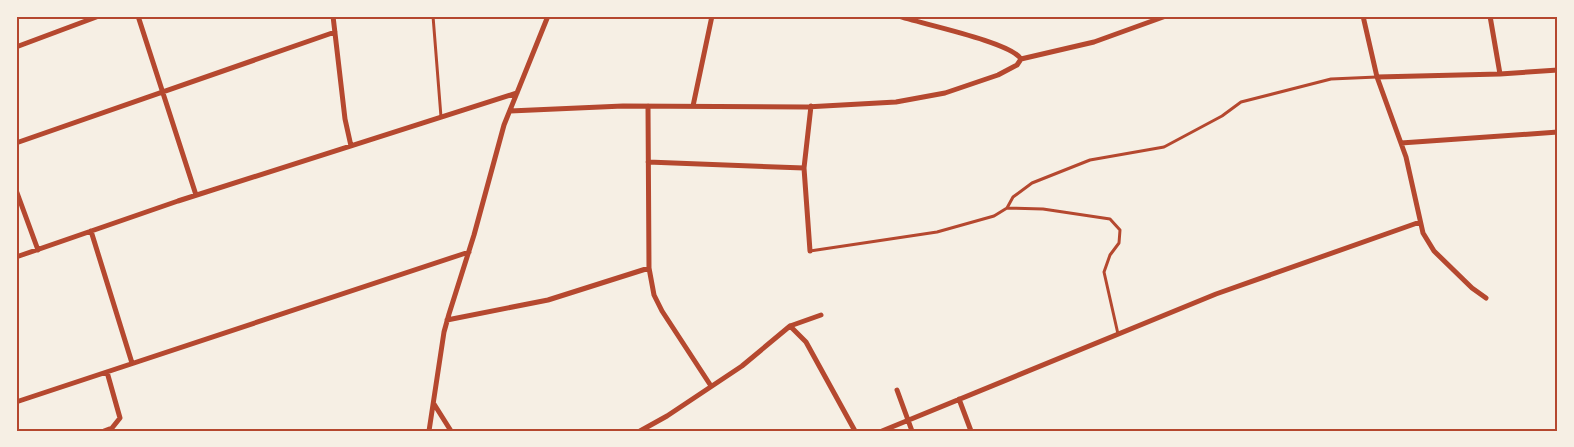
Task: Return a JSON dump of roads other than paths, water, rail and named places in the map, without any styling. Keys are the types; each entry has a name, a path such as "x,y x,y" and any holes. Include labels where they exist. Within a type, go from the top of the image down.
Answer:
{"street":[{"path":"16,47 99,16"},
{"path":"138,16 196,195"},
{"path":"333,16 345,119 351,146"},
{"path":"429,431 448,320 510,112 548,16"},
{"path":"693,106 712,16"},
{"path":"898,16 997,44 1014,51 1021,59"},
{"path":"510,112 648,106 812,106 896,102 945,93 998,75 1017,65 1021,59 1094,42 1166,16"},
{"path":"1363,16 1377,77 1401,143 1423,233 1434,251 1472,288 1486,298"},
{"path":"1490,16 1500,74"},
{"path":"16,143 335,32"},
{"path":"1377,77 1500,74 1558,70"},
{"path":"16,257 196,195 517,93"},
{"path":"648,106 649,268 654,295 662,311 712,386"},
{"path":"810,251 804,168 812,106"},
{"path":"1401,143 1558,132"},
{"path":"648,162 804,168"},
{"path":"16,190 38,250"},
{"path":"882,431 1216,294 1420,222"},
{"path":"91,231 132,363"},
{"path":"16,402 469,252"},
{"path":"448,320 548,300 649,268"},
{"path":"640,431 742,366 790,326 821,315"},
{"path":"790,326 806,342 855,431"},
{"path":"104,431 112,428 120,418 107,372"},
{"path":"897,390 912,431"},
{"path":"959,399 971,431"},
{"path":"434,404 451,431"}],"lane":[{"path":"433,16 441,117"},
{"path":"810,251 937,232 994,216 1007,208 1013,197 1032,183 1090,160 1164,147 1222,116 1241,102 1331,79 1377,77"},
{"path":"1007,208 1043,209 1110,219 1120,230 1119,243 1110,255 1104,272 1118,334"}]}
